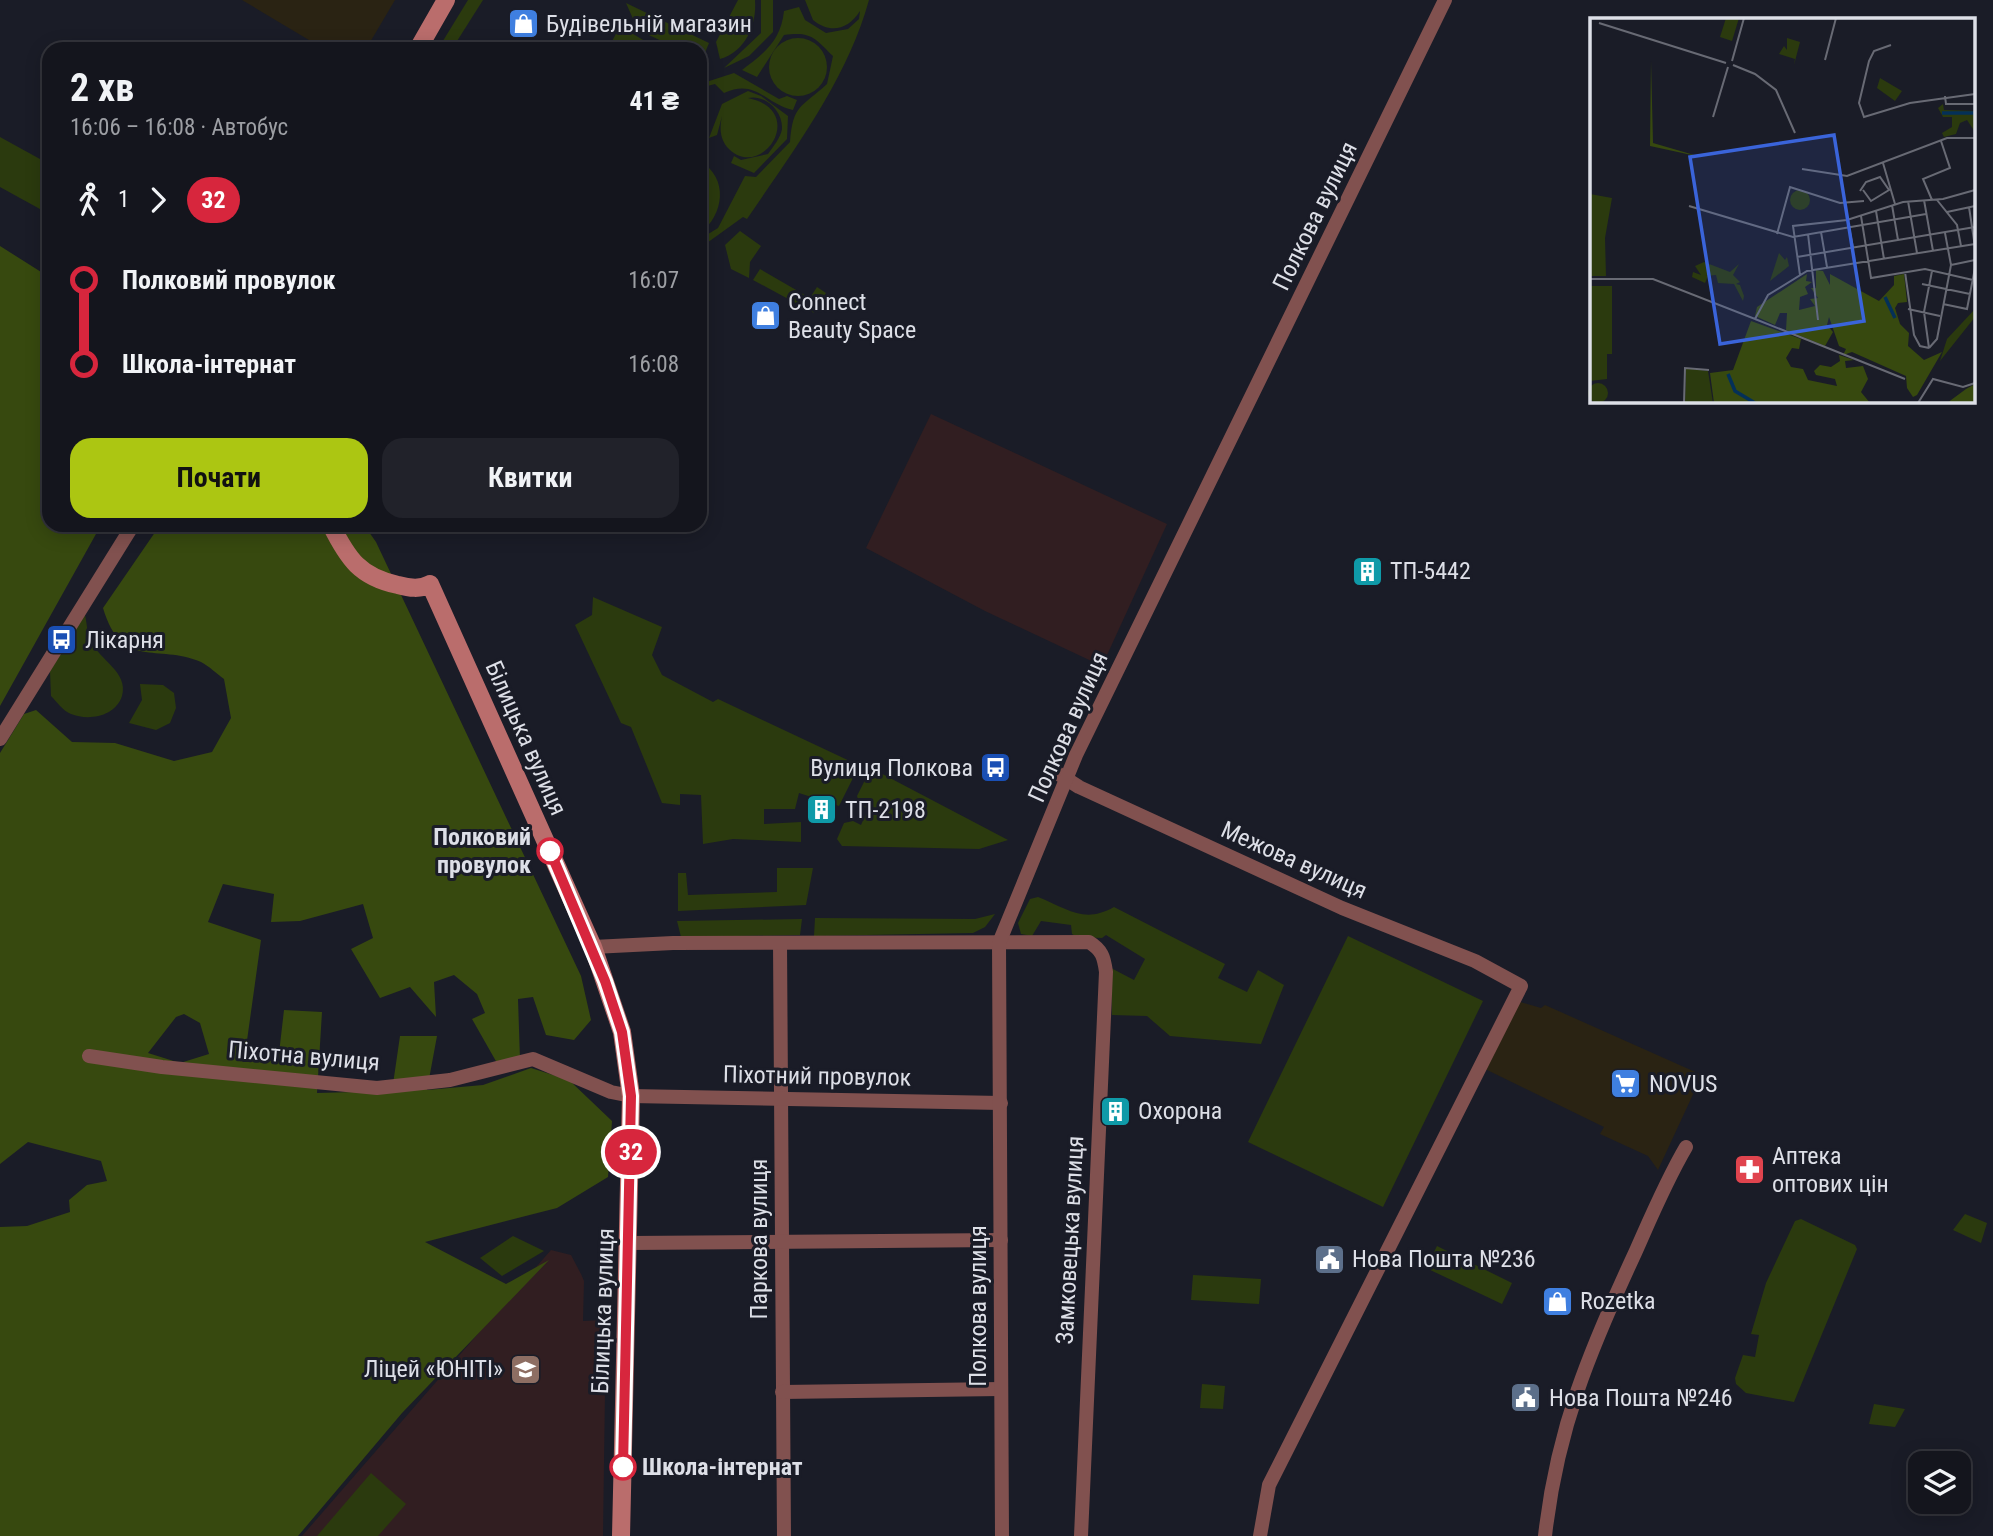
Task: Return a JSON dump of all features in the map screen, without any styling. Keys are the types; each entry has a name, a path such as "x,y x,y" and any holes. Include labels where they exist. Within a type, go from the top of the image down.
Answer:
{"main road":[{"path":"422,42 446,0"},
{"name":"Білицька вулиця","path":"335,532 358,569 373,580 422,588 430,584 593,947 622,1032 631,1096 630,1243 621,1536"}],"street":[{"name":"Полкова вулиця","path":"1002,1536 999,943 1087,733 1445,0"},
{"path":"0,739 129,532"},
{"name":"Межова вулиця","path":"1051,769 1067,779 1342,908 1475,961 1521,986 1269,1485 1260,1536"},
{"name":"Замковецька вулиця","path":"999,943 1089,942 1098,948 1105,958 1081,1536"},
{"path":"593,947 780,943 999,943"},
{"name":"Паркова вулиця","path":"780,943 783,1097 780,1240 783,1536"},
{"name":"Піхотна вулиця","path":"89,1056 162,1068 377,1088 450,1080 533,1059 611,1092 631,1096"},
{"name":"Піхотний провулок","path":"631,1096 1001,1103"},
{"path":"1545,1536 1550,1485 1562,1434 1589,1352 1686,1147"},
{"path":"630,1243 1001,1240"},
{"path":"782,1392 1000,1389"}],"shaded area":[{"path":"242,0 395,0 370,42 312,42"},
{"path":"931,414 1167,524 1102,666 985,611 866,548"},
{"path":"1517,1001 1541,1008 1545,1005 1702,1075 1658,1170 1648,1156 1600,1134 1604,1127 1481,1067"},
{"name":"Ліцей «ЮНІТІ»","path":"551,1250 571,1255 581,1274 584,1281 583,1321 606,1320 603,1536 302,1536"}],"green space":[{"path":"468,0 483,0 456,42 442,42"},
{"path":"738,0 755,0 754,19 743,44 720,59 716,42"},
{"path":"761,0 773,0 773,32 749,56 724,68 761,33"},
{"path":"805,0 869,0 859,30 833,87 782,167 747,219 743,217 707,243 707,235 718,228 745,176 756,177 790,142 796,113 827,84 833,56 812,37 801,34 784,35 757,77 742,70 771,45 779,30 784,11 799,7 805,20 826,33 848,29 859,19 860,11 850,22 838,28 826,27 813,20"},
{"path":"626,3 707,42 664,42 638,30"},
{"path":"620,26 646,42 612,42"},
{"path":"792,38 804,38 819,46 827,61 827,73 819,88 804,96 792,96 777,88 769,73 769,61 777,46"},
{"path":"734,73 779,99 787,96 797,100 793,110 753,90 744,88 724,93 715,84 707,86 707,82"},
{"path":"748,91 761,96 788,116 787,139 754,173 731,163 734,156 741,160 768,154 782,129 780,116 772,105 761,99 748,98 766,105 776,116 777,129 773,141 764,151 753,157 740,156 727,147 721,135 722,116 717,135 709,138 722,104"},
{"path":"0,137 42,160 42,210 0,187"},
{"path":"707,166 716,177 720,197 714,217 708,225"},
{"path":"740,231 761,246 750,262 749,278 731,269 725,245"},
{"path":"0,246 42,273 42,532 97,532 0,706"},
{"path":"760,269 810,298 817,287 826,293 814,313 753,280"},
{"path":"155,532 369,532 581,976 591,1020 574,1040 546,1035 533,997 518,999 520,1059 497,1063 472,1019 485,1013 477,994 454,975 434,982 436,1017 410,987 380,998 351,949 373,938 363,904 300,921 271,922 274,894 223,884 208,922 261,940 245,1055 278,1062 284,1010 322,1012 317,1093 392,1091 400,1036 437,1036 427,1090 483,1085 531,1068 569,1080 612,1121 608,1177 557,1208 425,1242 506,1284 549,1260 402,1413 298,1536 0,1536 0,1227 27,1226 70,1212 69,1200 87,1185 107,1181 101,1161 28,1142 0,1164 0,753 24,714 36,710 72,742 115,743 174,761 212,752 231,718 224,679 210,668 185,657 131,648 120,640 111,628 103,608","holes":["184,1014 200,1023 209,1054 180,1063 148,1053 176,1017"]},
{"path":"593,597 662,627 652,655 662,675 713,702 718,699 854,763 857,770 839,806 799,793 795,809 764,809 764,824 801,822 801,842 733,839 703,844 701,795 680,794 680,805 662,803 631,727 621,723 575,625 592,615"},
{"path":"85,615 91,641 117,673 123,688 122,696 113,709 93,717 68,713 51,696 50,671"},
{"path":"140,684 163,685 174,693 176,708 170,723 156,730 129,723 142,700"},
{"path":"871,768 1008,840 979,849 842,846 837,839 844,823 853,821 861,825 868,809 860,805 857,796"},
{"path":"777,868 813,868 806,905 678,911 678,873 686,873 688,895 777,892"},
{"path":"1038,897 1076,913 1094,914 1114,907 1225,964 1218,978 1247,992 1258,970 1284,985 1261,1044 1170,1036 1147,1016 1112,1015 1111,968 1134,980 1145,959 1106,935 1102,938 1077,937 1072,934 1071,925 1041,921 1032,936 1021,934 1018,923 1030,899"},
{"path":"995,914 985,927 973,933 814,936 815,918 975,919"},
{"path":"802,919 800,935 681,937 677,921"},
{"path":"1348,936 1483,1001 1383,1207 1248,1142"},
{"path":"1965,1214 1987,1223 1981,1243 1953,1230"},
{"path":"1801,1219 1855,1245 1857,1249 1794,1402 1746,1393 1736,1384 1735,1378 1743,1355 1755,1357 1759,1335 1751,1334 1766,1283 1795,1221"},
{"path":"513,1236 544,1251 502,1276 480,1258"},
{"path":"1437,1246 1512,1283 1502,1304 1426,1268"},
{"path":"1193,1275 1261,1279 1259,1304 1191,1300"},
{"path":"1202,1384 1225,1386 1223,1409 1200,1408"},
{"path":"1874,1404 1905,1409 1895,1427 1869,1424"},
{"path":"371,1473 406,1504 378,1536 317,1536"}],"bus line":[{"name":"32","path":"550,851 593,947 622,1032 631,1096 630,1243 623,1467"}],"place":[{"name":"Будівельній магазин","path":"523,24"},
{"name":"Connect Beauty Space","path":"765,316"},
{"name":"ТП-5442","path":"1367,571"},
{"name":"Лікарня","path":"62,640"},
{"name":"Вулиця Полкова","path":"996,768"},
{"name":"ТП-2198","path":"822,810"},
{"name":"Полковий провулок","path":"550,851"},
{"name":"NOVUS","path":"1626,1084"},
{"name":"Охорона","path":"1115,1111"},
{"name":"Аптека оптових цін","path":"1749,1170"},
{"name":"Нова Пошта №236","path":"1329,1259"},
{"name":"Rozetka","path":"1557,1301"},
{"name":"Ліцей «ЮНІТІ»","path":"526,1369"},
{"name":"Нова Пошта №246","path":"1526,1398"},
{"name":"Школа-інтернат","path":"623,1467"}]}
